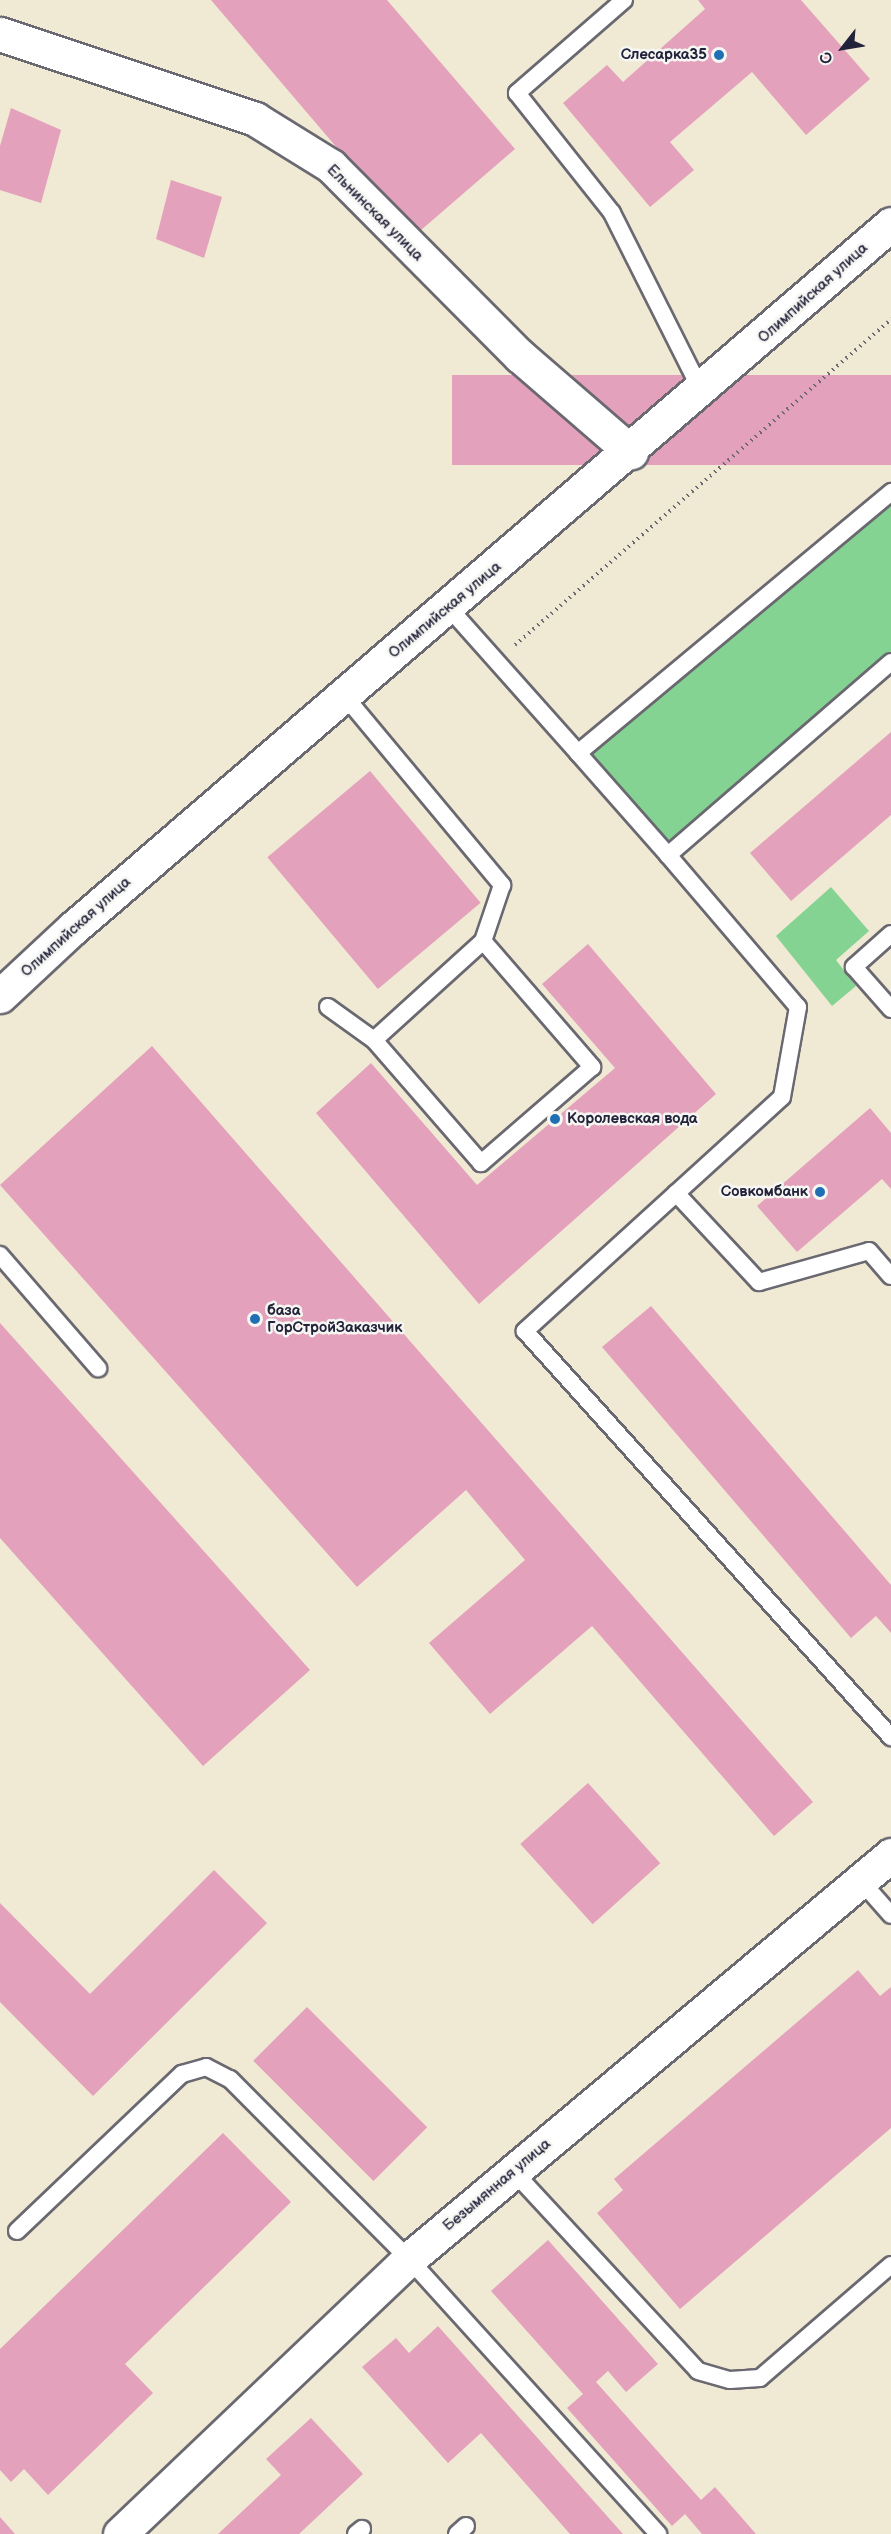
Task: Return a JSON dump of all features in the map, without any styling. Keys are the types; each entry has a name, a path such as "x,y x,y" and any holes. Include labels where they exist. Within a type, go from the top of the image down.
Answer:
{"street":[{"name":"Ельнинская улица","path":"0,34 95,56 255,119 331,166 520,356 631,452"},
{"name":"Олимпийская улица","path":"0,996 343,694 449,608 702,392 891,224"},
{"name":"Безымянная улица","path":"120,2534 409,2259 891,1855"}],"lane":[{"path":"624,0 518,93 612,213 702,392"},
{"path":"578,753 891,492"},
{"path":"449,608 668,855 798,1007 782,1097 525,1331 891,1737"},
{"path":"668,855 891,662"},
{"path":"343,694 502,885 483,941 374,1040"},
{"path":"891,934 855,967 891,1009"},
{"path":"328,1007 374,1040 481,1163 592,1067 483,941"},
{"path":"676,1193 759,1282 869,1251 891,1276"},
{"path":"0,1255 98,1368"},
{"path":"861,1881 891,1915"},
{"path":"17,2231 182,2074 206,2067 230,2079 409,2259 658,2534"},
{"path":"513,2170 698,2371 730,2380 760,2378 891,2265"}],"path":[{"path":"497,661 891,319"}],"green space":[{"path":"891,500 891,655 667,848 587,754"},
{"path":"831,887 869,931 836,960 856,986 832,1006 776,936"}],"building":[{"path":"211,0 387,0 515,149 413,237"},
{"path":"698,0 801,0 870,79 806,135 752,72 670,142 694,170 650,207 563,103 607,65 623,82 705,9"},
{"path":"11,108 61,130 41,203 0,190 0,146"},
{"path":"171,180 222,197 204,258 156,239"},
{"path":"452,375 891,375 891,465 452,465"},
{"path":"891,732 891,815 791,901 750,853"},
{"path":"370,771 481,903 378,989 267,857"},
{"path":"588,944 716,1094 479,1304 316,1113 371,1063 477,1185 615,1068 542,984"},
{"name":"база ГорСтройЗаказчик","path":"152,1046 813,1802 774,1836 592,1626 490,1714 429,1643 525,1560 466,1490 357,1587 0,1185"},
{"name":"Совкомбанк","path":"870,1108 891,1133 891,1189 882,1179 797,1252 757,1206"},
{"path":"651,1306 891,1585 891,1633 876,1616 851,1638 602,1347"},
{"path":"0,1323 310,1670 203,1766 0,1538"},
{"path":"588,1783 660,1863 593,1924 520,1844"},
{"path":"214,1870 267,1923 93,2096 0,2002 0,1903 90,1994"},
{"path":"858,1970 880,1996 891,1987 891,2128 680,2309 597,2213 623,2190 614,2179"},
{"path":"307,2007 427,2127 373,2181 253,2061"},
{"path":"223,2133 291,2202 125,2364 153,2393 48,2495 24,2469 11,2482 0,2470 0,2349"},
{"path":"548,2240 658,2364 626,2392 608,2371 596,2382 701,2500 715,2487 756,2534 702,2534 685,2514 672,2526 567,2408 583,2394 491,2291"},
{"path":"438,2326 623,2534 570,2534 481,2433 448,2463 362,2367 396,2338 409,2353"},
{"path":"311,2418 363,2474 299,2534 218,2534 281,2475 266,2459"},
{"path":"0,2517 15,2534 0,2534"}],"place":[{"name":"Слесарка35","path":"719,55"},
{"name":"Королевская вода","path":"555,1119"},
{"name":"Совкомбанк","path":"820,1192"},
{"name":"база ГорСтройЗаказчик","path":"255,1319"}]}
